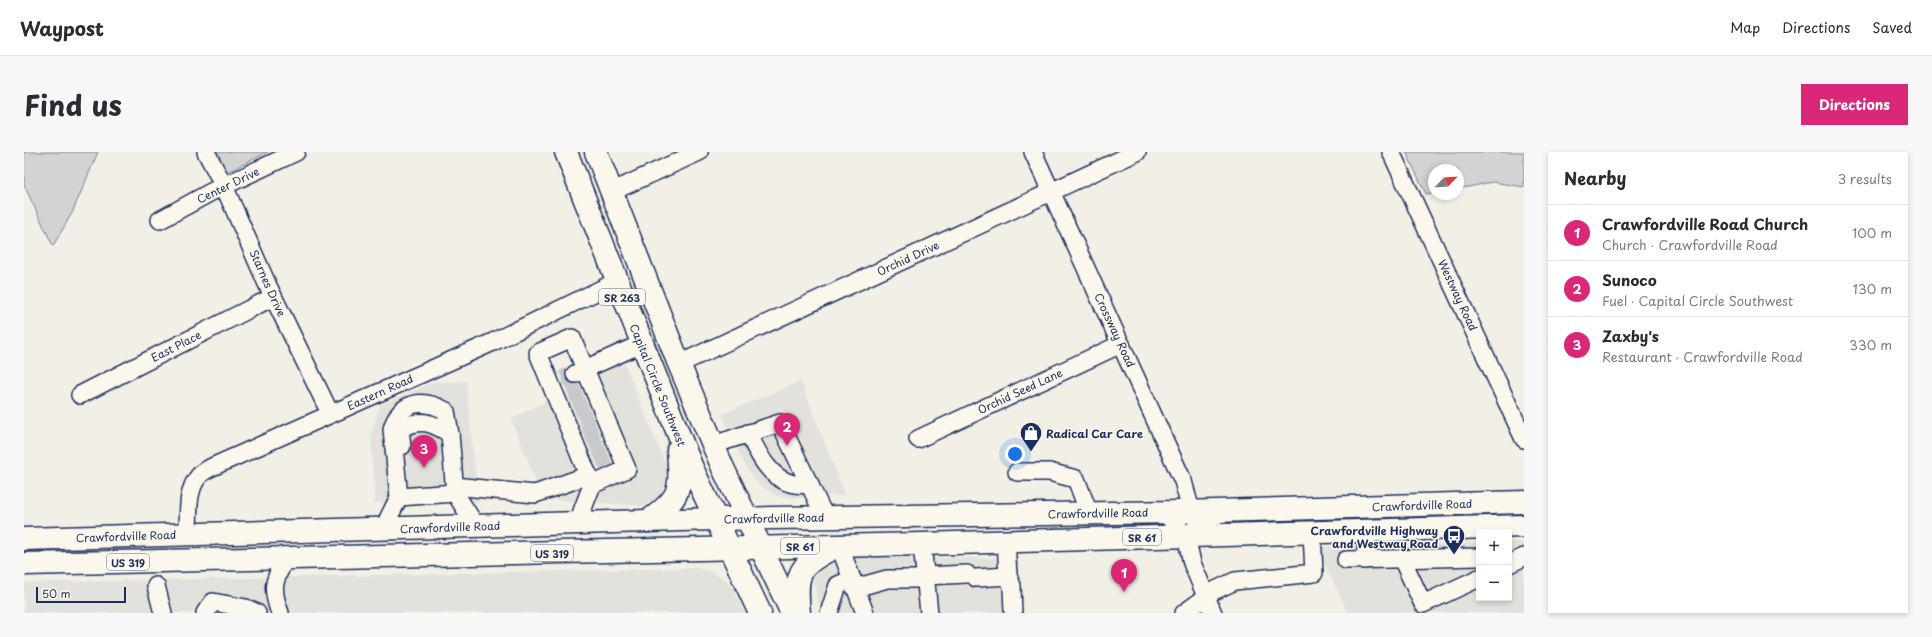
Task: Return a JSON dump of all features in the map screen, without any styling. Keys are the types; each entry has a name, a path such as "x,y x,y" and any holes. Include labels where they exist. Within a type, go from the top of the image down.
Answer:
{"main road":[{"name":"Capital Circle Southwest","path":"566,152 641,344 714,519 760,613"},
{"name":"SR 263","path":"596,152 679,364 713,445 747,518"},
{"path":"648,521 669,506 678,491 680,480 677,431"},
{"name":"Crawfordville Road","path":"24,539 747,518 1164,512 1524,502"},
{"path":"1368,530 1377,520 1401,505"},
{"path":"747,518 792,613"},
{"name":"SR 61","path":"729,549 1312,532 1518,523"},
{"path":"181,535 196,546 207,560 225,547 254,532"},
{"path":"799,613 797,587 802,569 815,557 839,545"},
{"name":"US 319","path":"24,564 729,549"}],"street":[{"name":"Starnes Drive","path":"206,152 224,186 273,297 330,413"},
{"name":"Center Drive","path":"160,220 224,186 296,152"},
{"path":"611,192 699,152"},
{"name":"Crossway Road","path":"1033,152 1183,481 1191,511"},
{"name":"Orchid Drive","path":"679,364 1137,152"},
{"name":"Westway Road","path":"1391,152 1524,439"},
{"name":"Eastern Road","path":"181,535 189,508 192,484 199,475 218,464 330,413 493,342 616,282"},
{"name":"East Place","path":"80,395 273,297"},
{"path":"402,497 454,489 535,494 585,421 641,344"},
{"name":"Orchid Seed Lane","path":"918,439 1121,344"},
{"path":"402,497 392,429 395,419 401,412 418,402 434,404 446,411 450,434 454,489 476,526"},
{"path":"582,523 585,421"},
{"path":"383,529 402,497 400,429 410,424 428,422 436,424 450,434"},
{"path":"713,445 780,422 825,517"},
{"path":"748,434 761,459 776,475 793,484 810,484"},
{"path":"1017,472 1049,472 1076,479 1089,513"},
{"path":"1186,536 1200,524 1225,510"},
{"path":"1164,512 1186,536 1192,563 1214,613"},
{"path":"1366,560 1368,530"},
{"path":"1184,613 1206,596 1235,580 1314,573 1312,532"},
{"path":"1006,541 1008,576 1012,586 1013,613"},
{"path":"922,544 929,613"},
{"path":"839,545 865,613"},
{"path":"1512,556 1524,557"},
{"path":"1346,560 1476,557"},
{"path":"1512,563 1524,557"},
{"path":"280,613 276,600 274,580 285,559"},
{"path":"1402,559 1423,604 1476,579"},
{"path":"829,613 838,585 887,579 1008,576"},
{"path":"156,586 163,613"},
{"path":"205,613 213,602 246,608 257,613"}],"shaded area":[{"path":"24,152 98,152 72,213 53,246 24,185"},
{"path":"214,152 268,152 225,173"},
{"path":"1406,152 1524,152 1524,187 1493,182 1464,188 1464,164 1428,164 1428,194 1426,194"},
{"path":"624,362 666,465 666,484 660,497 644,506 543,499 511,419"},
{"path":"466,381 478,502 375,503 371,435 380,405 434,382"},
{"path":"801,381 845,495 794,498 776,496 757,483 743,462 722,414"},
{"path":"1512,542 1524,542 1524,613 1348,613 1317,547 1476,543 1476,601 1512,601"},
{"path":"843,557 1018,558 1021,613 823,613 817,599 811,571 813,568"},
{"path":"697,568 712,572 726,580 733,589 745,613 25,613 24,611 24,583"}],"tunnel":[{"path":"562,379 575,374"},
{"path":"567,390 579,385"},
{"path":"573,405 585,400"},
{"path":"579,419 591,413"},
{"path":"584,433 597,428"},
{"path":"591,449 603,443"},
{"path":"597,462 609,457"}],"place":[{"name":"Sunoco","path":"787,446"},
{"name":"Radical Car Care","path":"1031,452"},
{"name":"Zaxby's","path":"424,468"},
{"name":"Crawfordville Highway and Westway Road","path":"1454,556"},
{"name":"Crawfordville Road Church","path":"1124,592"}]}
